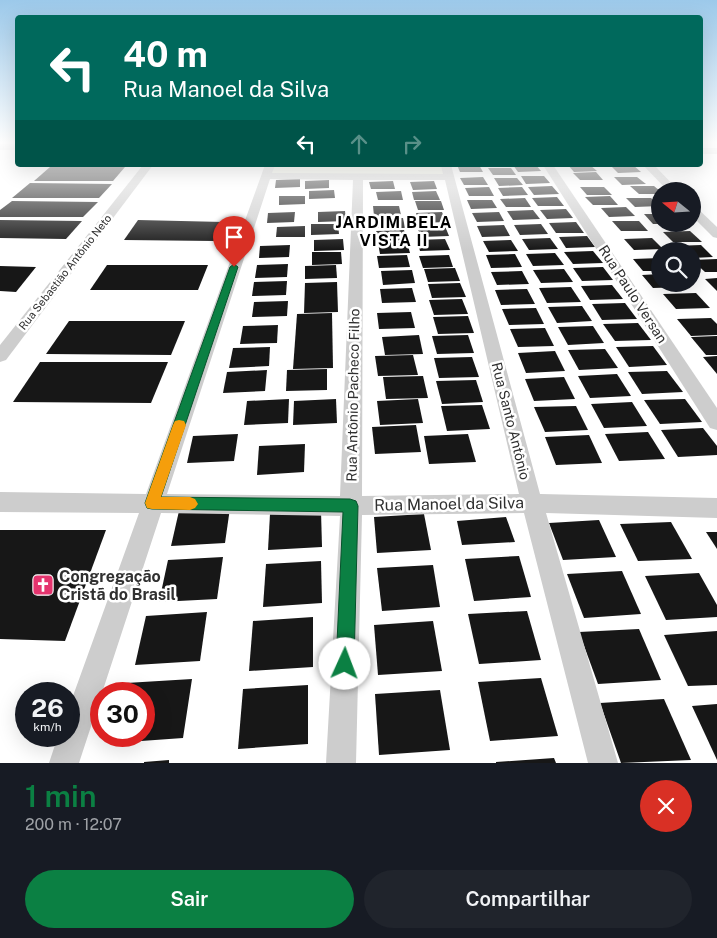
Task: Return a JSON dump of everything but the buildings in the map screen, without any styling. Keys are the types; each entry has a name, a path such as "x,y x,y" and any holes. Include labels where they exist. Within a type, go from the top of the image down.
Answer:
{"street":[{"name":"Rua Sebastião Antônio Neto","path":"0,356 137,179"},
{"path":"64,763 265,179"},
{"name":"Rua Antônio Pacheco Filho","path":"341,763 350,506 358,179"},
{"name":"Rua Santo Antônio","path":"450,179 532,503 603,763"},
{"name":"Rua Paulo Versan","path":"557,179 717,423"},
{"path":"701,218 717,234"},
{"name":"Rua Manoel da Silva","path":"0,502 350,506 532,503 717,508"}],"slow traffic":[{"path":"179,425 152,503 190,504"}],"place":[{"name":"Congregação Cristã do Brasil","path":"43,585"}],"district":[{"name":"JARDIM BELA VISTA II","path":"394,231"}],"route":[{"path":"234,267 152,503 350,506 345,664"}]}
